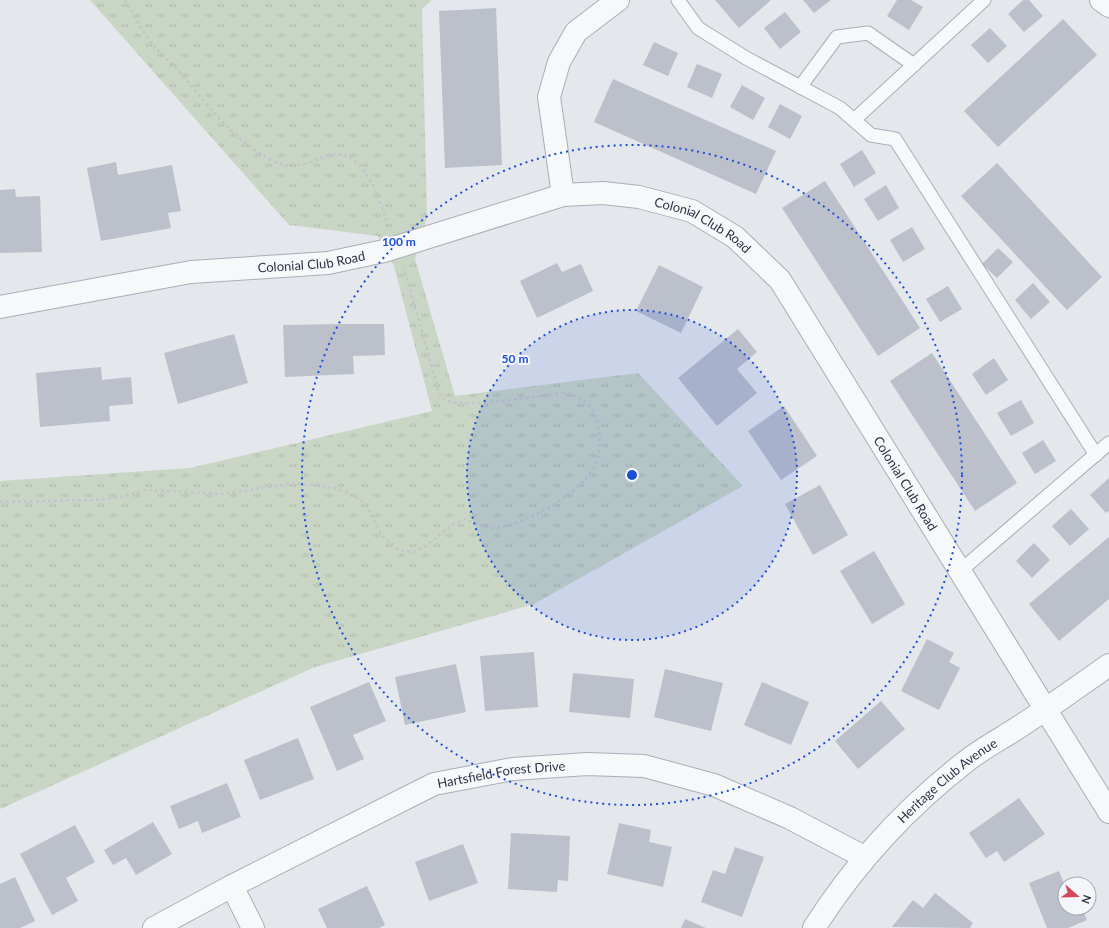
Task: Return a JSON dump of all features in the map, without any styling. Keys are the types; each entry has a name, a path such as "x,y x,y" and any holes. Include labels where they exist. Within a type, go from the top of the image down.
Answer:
{"street":[{"path":"563,195 549,97 559,62 576,32 618,0"},
{"path":"1101,0 1109,6"},
{"name":"Colonial Club Road","path":"0,307 191,272 328,263 396,247 563,195 603,193 639,197 692,211 735,237 780,280 959,572 1109,812"},
{"name":"Heritage Club Avenue","path":"814,928 833,898 864,857 916,804 964,762 1046,709 1109,665"},
{"name":"Hartsfield Forest Drive","path":"154,928 232,886 434,784 513,769 587,764 644,766 714,785 790,818 864,857"},
{"path":"232,886 253,928"}],"lane":[{"path":"678,0 698,28 746,58 840,108 871,135 895,139 1096,455"},
{"path":"854,120 984,0"},
{"path":"800,87 837,37 868,33 914,65"},
{"path":"959,572 1109,443"}],"path":[{"path":"0,502 101,500 147,490 223,494 296,483 335,488 351,494 362,501 369,510 383,538 399,550 413,552 423,548 454,524 465,519 483,527 492,528 511,525 555,505 583,482 597,462 600,436 595,413 589,404 577,396 563,392 477,403 449,402 442,398 439,393 402,261 372,182 359,163 345,155 328,155 302,165 290,166 273,161 240,140 206,104 177,68 158,52 125,0"}],"green space":[{"path":"90,0 432,0 422,9 427,217 415,259 455,396 638,373 743,486 534,604 315,667 0,809 0,481 190,468 432,411 394,266 378,236 289,225"}],"building":[{"path":"715,0 771,0 739,28"},
{"path":"803,0 831,0 814,13"},
{"path":"897,0 911,0 923,7 909,30 887,16"},
{"path":"1023,0 1029,0 1043,16 1024,32 1008,14"},
{"path":"496,8 502,165 445,168 439,11"},
{"path":"785,12 801,32 780,49 764,28"},
{"path":"1063,19 1097,55 998,147 964,111"},
{"path":"990,28 1007,46 988,63 971,45"},
{"path":"654,42 678,53 668,76 643,65"},
{"path":"697,64 722,74 712,98 687,87"},
{"path":"613,79 776,151 756,194 594,122"},
{"path":"742,85 765,98 753,120 730,107"},
{"path":"780,104 802,116 790,139 768,127"},
{"path":"862,150 876,173 854,187 840,164"},
{"path":"116,162 118,175 172,165 181,211 168,213 171,228 101,241 87,168"},
{"path":"997,163 1102,277 1067,310 961,196"},
{"path":"825,181 920,328 878,356 782,208"},
{"path":"886,185 899,208 878,221 864,199"},
{"path":"15,189 16,197 40,196 42,252 0,253 0,190"},
{"path":"912,227 925,249 903,262 890,240"},
{"path":"998,248 1013,262 997,278 982,264"},
{"path":"557,263 562,272 581,264 593,291 537,318 520,281"},
{"path":"659,265 703,287 681,333 636,311"},
{"path":"1033,283 1050,302 1031,319 1015,300"},
{"path":"948,286 962,309 940,322 926,299"},
{"path":"384,324 385,355 353,356 354,374 285,377 283,325"},
{"path":"738,329 757,352 737,369 757,393 717,426 678,378"},
{"path":"234,334 248,383 178,404 164,353"},
{"path":"932,353 1017,483 975,511 890,381"},
{"path":"994,358 1008,380 986,395 972,374"},
{"path":"101,367 102,380 131,377 133,404 109,406 110,421 40,427 36,373"},
{"path":"1021,400 1034,423 1011,436 997,413"},
{"path":"784,406 817,456 781,480 748,431"},
{"path":"1043,440 1056,461 1035,474 1022,453"},
{"path":"1109,478 1109,511 1106,513 1090,495"},
{"path":"820,485 848,535 813,555 785,504"},
{"path":"1071,509 1089,529 1070,546 1052,526"},
{"path":"1109,537 1109,599 1059,641 1029,604"},
{"path":"1034,543 1050,560 1032,578 1016,561"},
{"path":"874,551 905,604 872,624 840,571"},
{"path":"927,639 954,653 949,662 960,668 939,710 901,691"},
{"path":"534,652 538,707 485,711 480,656"},
{"path":"456,664 466,712 405,725 395,677"},
{"path":"665,669 723,683 711,731 654,717"},
{"path":"573,673 634,679 630,718 569,712"},
{"path":"369,682 386,721 353,735 364,759 337,771 310,707"},
{"path":"762,682 809,702 791,745 744,725"},
{"path":"881,701 905,729 858,769 835,741"},
{"path":"298,738 314,779 260,800 244,760"},
{"path":"227,783 241,817 202,833 198,821 179,829 170,806"},
{"path":"1019,798 1045,834 1004,862 997,851 986,858 969,833"},
{"path":"153,822 172,854 136,875 126,858 113,865 104,850"},
{"path":"619,823 651,830 649,842 672,847 663,887 607,874"},
{"path":"75,825 95,862 66,878 78,901 52,915 20,854"},
{"path":"511,833 570,836 568,881 558,880 557,892 508,889"},
{"path":"463,844 478,883 429,901 415,862"},
{"path":"735,847 764,857 742,917 701,902 713,870 725,874"},
{"path":"1059,871 1061,876 1057,876 1057,916 1085,916 1087,920 1068,928 1047,928 1029,883"},
{"path":"15,877 35,921 20,928 0,928 0,884"},
{"path":"367,886 385,925 379,928 327,928 318,909"},
{"path":"935,893 973,923 970,928 892,927 913,900 923,908"},
{"path":"685,919 706,928 681,928"}]}
